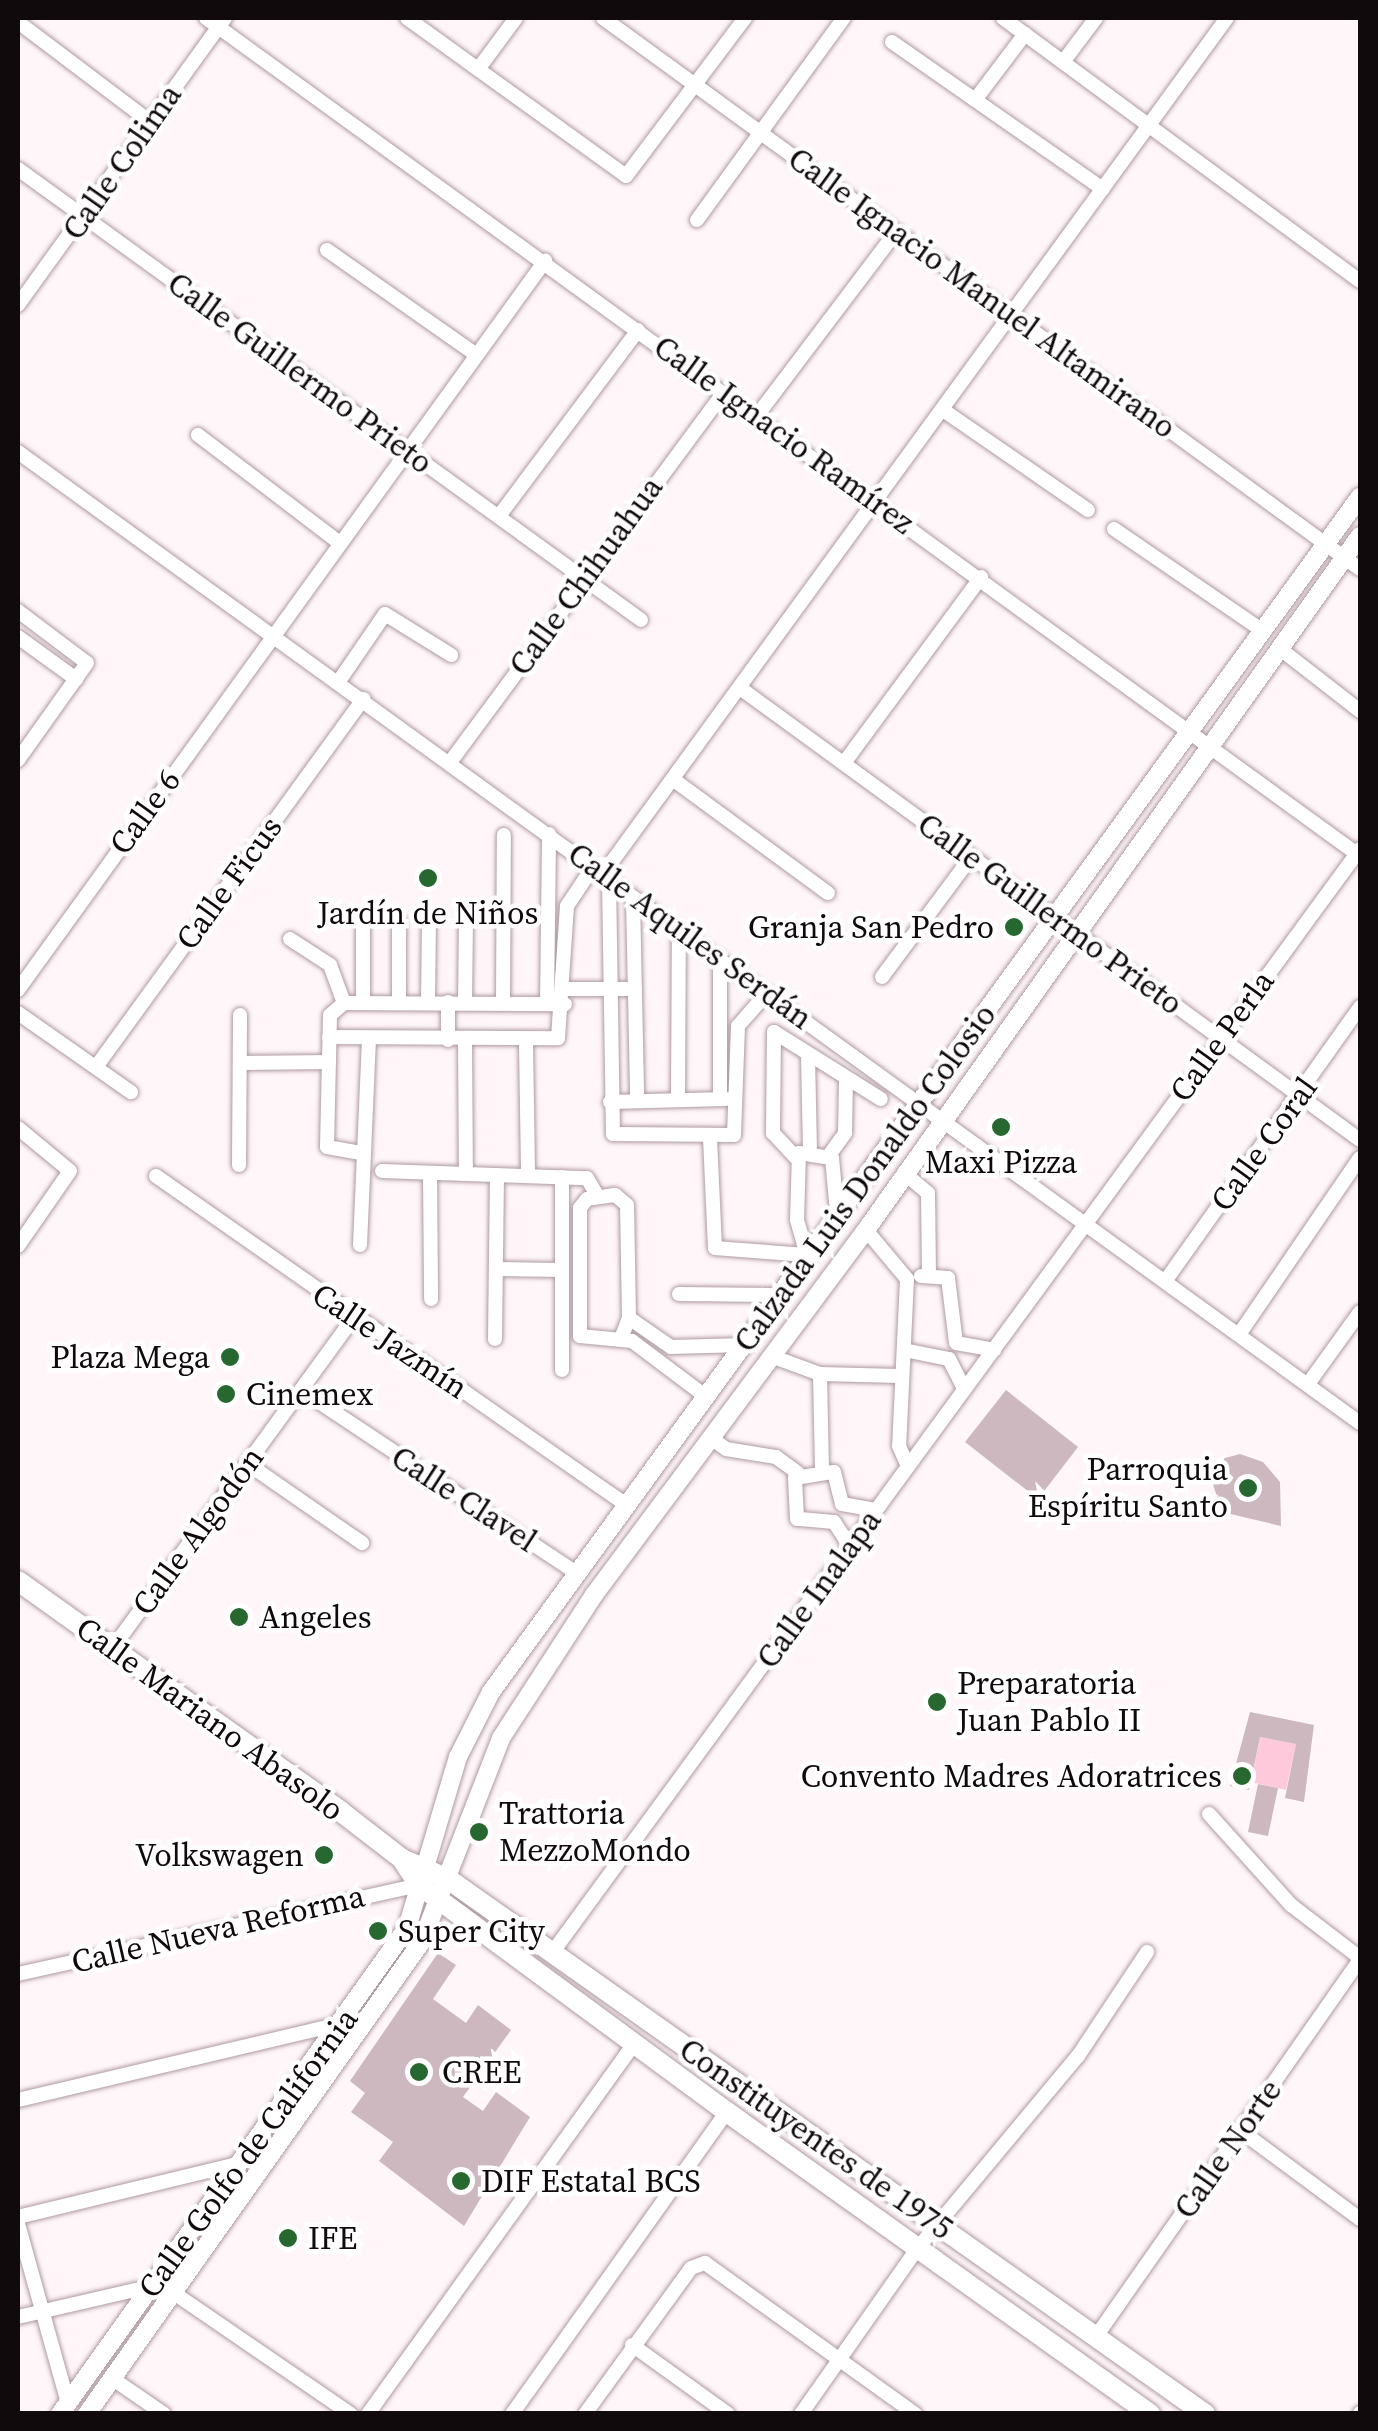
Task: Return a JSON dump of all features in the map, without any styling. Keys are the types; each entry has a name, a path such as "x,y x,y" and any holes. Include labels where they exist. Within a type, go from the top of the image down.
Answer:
{"main road":[{"name":"Calzada Luis Donaldo Colosio","path":"422,1875 472,1723 625,1504 1360,497"},
{"name":"Calzada Luis Donaldo Colosio","path":"442,1901 502,1738 594,1595 866,1230 1279,648 1353,564 1360,536"},
{"path":"869,1168 900,1179"},
{"path":"745,1344 771,1356"},
{"path":"578,1574 594,1595"},
{"name":"Calle Mariano Abasolo","path":"18,1581 422,1875"},
{"name":"Constituyentes de 1975","path":"422,1875 448,1879 1206,2414"},
{"name":"Constituyentes de 1975","path":"422,1875 442,1901 726,2112 1150,2414"},
{"name":"Calle Golfo de California","path":"64,2408 408,1928 422,1875"},
{"name":"Calle Golfo de California","path":"87,2414 359,2036 442,1901"},
{"path":"340,2024 359,2036"},
{"path":"242,2162 264,2169"},
{"path":"152,2286 174,2293"}],"street":[{"path":"407,18 628,176 745,18"},
{"path":"479,68 516,18"},
{"name":"Calle Ignacio Manuel Altamirano","path":"603,18 1353,564"},
{"path":"696,220 844,18"},
{"path":"1002,18 1360,281"},
{"path":"1063,62 1096,18"},
{"path":"329,1038 526,1042 558,1038 565,996 570,894 602,874 674,780 1227,18"},
{"name":"Calle Colima","path":"18,305 217,21"},
{"name":"Calle Ignacio Ramírez","path":"217,21 1359,853"},
{"path":"18,22 149,121"},
{"path":"975,100 1025,34"},
{"path":"892,42 1104,189"},
{"name":"Calle Guillermo Prieto","path":"18,169 641,620"},
{"path":"756,417 896,232"},
{"path":"326,250 475,354"},
{"name":"Calle 6","path":"18,990 274,634 336,540 546,261"},
{"path":"499,516 638,330"},
{"name":"Calle Chihuahua","path":"451,761 723,393"},
{"path":"942,410 1088,510"},
{"path":"198,435 336,540"},
{"name":"Calle Aquiles Serdán","path":"18,452 451,761 679,932 1360,1423"},
{"path":"1114,529 1260,629"},
{"path":"844,763 981,577"},
{"path":"18,611 87,663 18,760"},
{"path":"339,680 385,614 452,655"},
{"path":"18,637 76,678"},
{"path":"1279,648 1360,711"},
{"name":"Calle Guillermo Prieto","path":"740,688 1360,1140"},
{"name":"Calle Ficus","path":"96,1067 362,699"},
{"path":"674,780 828,893"},
{"path":"546,1003 549,834"},
{"path":"503,1002 504,835"},
{"name":"Calle Perla","path":"1086,1225 1359,853"},
{"path":"882,977 971,857"},
{"path":"602,874 610,988 613,1134 710,1138 734,1135 740,1016 766,993"},
{"path":"634,899 637,1098"},
{"path":"362,920 362,1003"},
{"path":"428,1002 429,921"},
{"path":"398,1002 399,922"},
{"path":"465,1002 466,922"},
{"path":"678,1099 679,932"},
{"path":"290,938 330,965 344,1003"},
{"path":"720,960 720,1099"},
{"path":"362,1154 329,1152 330,1014 344,1003 546,1003 610,988 635,989"},
{"path":"448,1002 448,1040"},
{"name":"Calle Coral","path":"1166,1280 1360,1007"},
{"path":"18,1013 130,1092"},
{"path":"238,1165 240,1014"},
{"path":"830,1154 802,1155 773,1132 774,1032 881,1099"},
{"path":"360,1245 369,1039"},
{"path":"465,1040 466,1174"},
{"path":"526,1042 528,1176"},
{"path":"710,1138 710,1241 807,1255 802,1155 808,1056"},
{"path":"240,1063 329,1062"},
{"path":"837,1212 830,1154 846,1134 846,1080"},
{"path":"610,1102 637,1098 737,1099"},
{"path":"18,1128 70,1172 18,1246"},
{"path":"1240,1333 1360,1158"},
{"path":"382,1171 587,1178 590,1200 580,1336 622,1336 704,1395"},
{"path":"430,1173 431,1299"},
{"path":"495,1339 498,1175"},
{"name":"Calle Jazmín","path":"156,1176 625,1504"},
{"path":"562,1178 562,1370"},
{"path":"900,1179 928,1193 929,1275"},
{"path":"590,1200 624,1198 629,1318 622,1336"},
{"name":"Calle Inalapa","path":"552,1953 1086,1225"},
{"path":"866,1230 908,1278 909,1352 900,1376 899,1446 908,1466"},
{"path":"496,1268 562,1270"},
{"path":"908,1278 948,1278 956,1343 949,1359"},
{"path":"679,1294 779,1295"},
{"path":"1308,1384 1360,1312"},
{"name":"Calle Algodón","path":"112,1649 354,1316"},
{"path":"629,1318 671,1347 745,1344"},
{"path":"956,1343 994,1350"},
{"path":"909,1352 949,1359"},
{"path":"771,1356 820,1374 900,1376"},
{"path":"949,1359 964,1389"},
{"path":"820,1374 822,1472"},
{"name":"Calle Clavel","path":"301,1390 578,1574"},
{"path":"711,1438 726,1449 776,1457 798,1473 838,1475 842,1504 834,1522"},
{"path":"248,1464 362,1543"},
{"path":"798,1473 797,1519 834,1522"},
{"path":"842,1504 876,1510"},
{"path":"834,1522 850,1548"},
{"path":"1209,1814 1291,1906 1360,1959"},
{"name":"Calle Nueva Reforma","path":"18,1974 422,1875"},
{"path":"802,2414 916,2249 1078,2056 1147,1952"},
{"name":"Calle Norte","path":"1095,2338 1360,1959"},
{"path":"18,2100 340,2024"},
{"path":"368,2414 635,2042"},
{"path":"512,2414 726,2112"},
{"path":"1241,2130 1360,2220"},
{"path":"64,2408 18,2220 242,2162"},
{"path":"585,2414 692,2268 705,2263 915,2414"},
{"path":"18,2317 152,2286"},
{"path":"174,2293 351,2414"},
{"path":"632,2345 728,2414"},
{"path":"113,2379 164,2414"}],"shaded area":[{"path":"1260,1737 1296,1744 1286,1790 1251,1782"}],"building":[{"path":"1006,1390 1078,1447 1038,1499 965,1442"},
{"name":"Parroquia Espíritu Santo","path":"1240,1454 1263,1462 1280,1482 1281,1526 1222,1512 1206,1463"},
{"name":"Convento Madres Adoratrices","path":"1250,1712 1314,1725 1304,1802 1285,1798 1296,1744 1260,1737 1249,1790 1230,1786"},
{"path":"1258,1784 1278,1788 1268,1836 1248,1832"},
{"name":"CREE","path":"438,1953 456,1965 433,1999 466,2023 478,2005 511,2030 463,2097 483,2111 496,2092 530,2117 464,2226 379,2161 393,2142 351,2112 365,2093 350,2081"}],"place":[{"name":"Jardín de Niños","path":"428,878"},
{"name":"Granja San Pedro","path":"1014,927"},
{"name":"Maxi Pizza","path":"1001,1127"},
{"name":"Plaza Mega","path":"230,1357"},
{"name":"Cinemex","path":"226,1394"},
{"name":"Parroquia Espíritu Santo","path":"1248,1488"},
{"name":"Angeles","path":"239,1617"},
{"name":"Preparatoria Juan Pablo II","path":"937,1702"},
{"name":"Convento Madres Adoratrices","path":"1242,1776"},
{"name":"Trattoria MezzoMondo","path":"479,1832"},
{"name":"Volkswagen","path":"324,1855"},
{"name":"Super City","path":"378,1931"},
{"name":"CREE","path":"419,2072"},
{"name":"DIF Estatal BCS","path":"461,2181"},
{"name":"IFE","path":"288,2238"}]}
